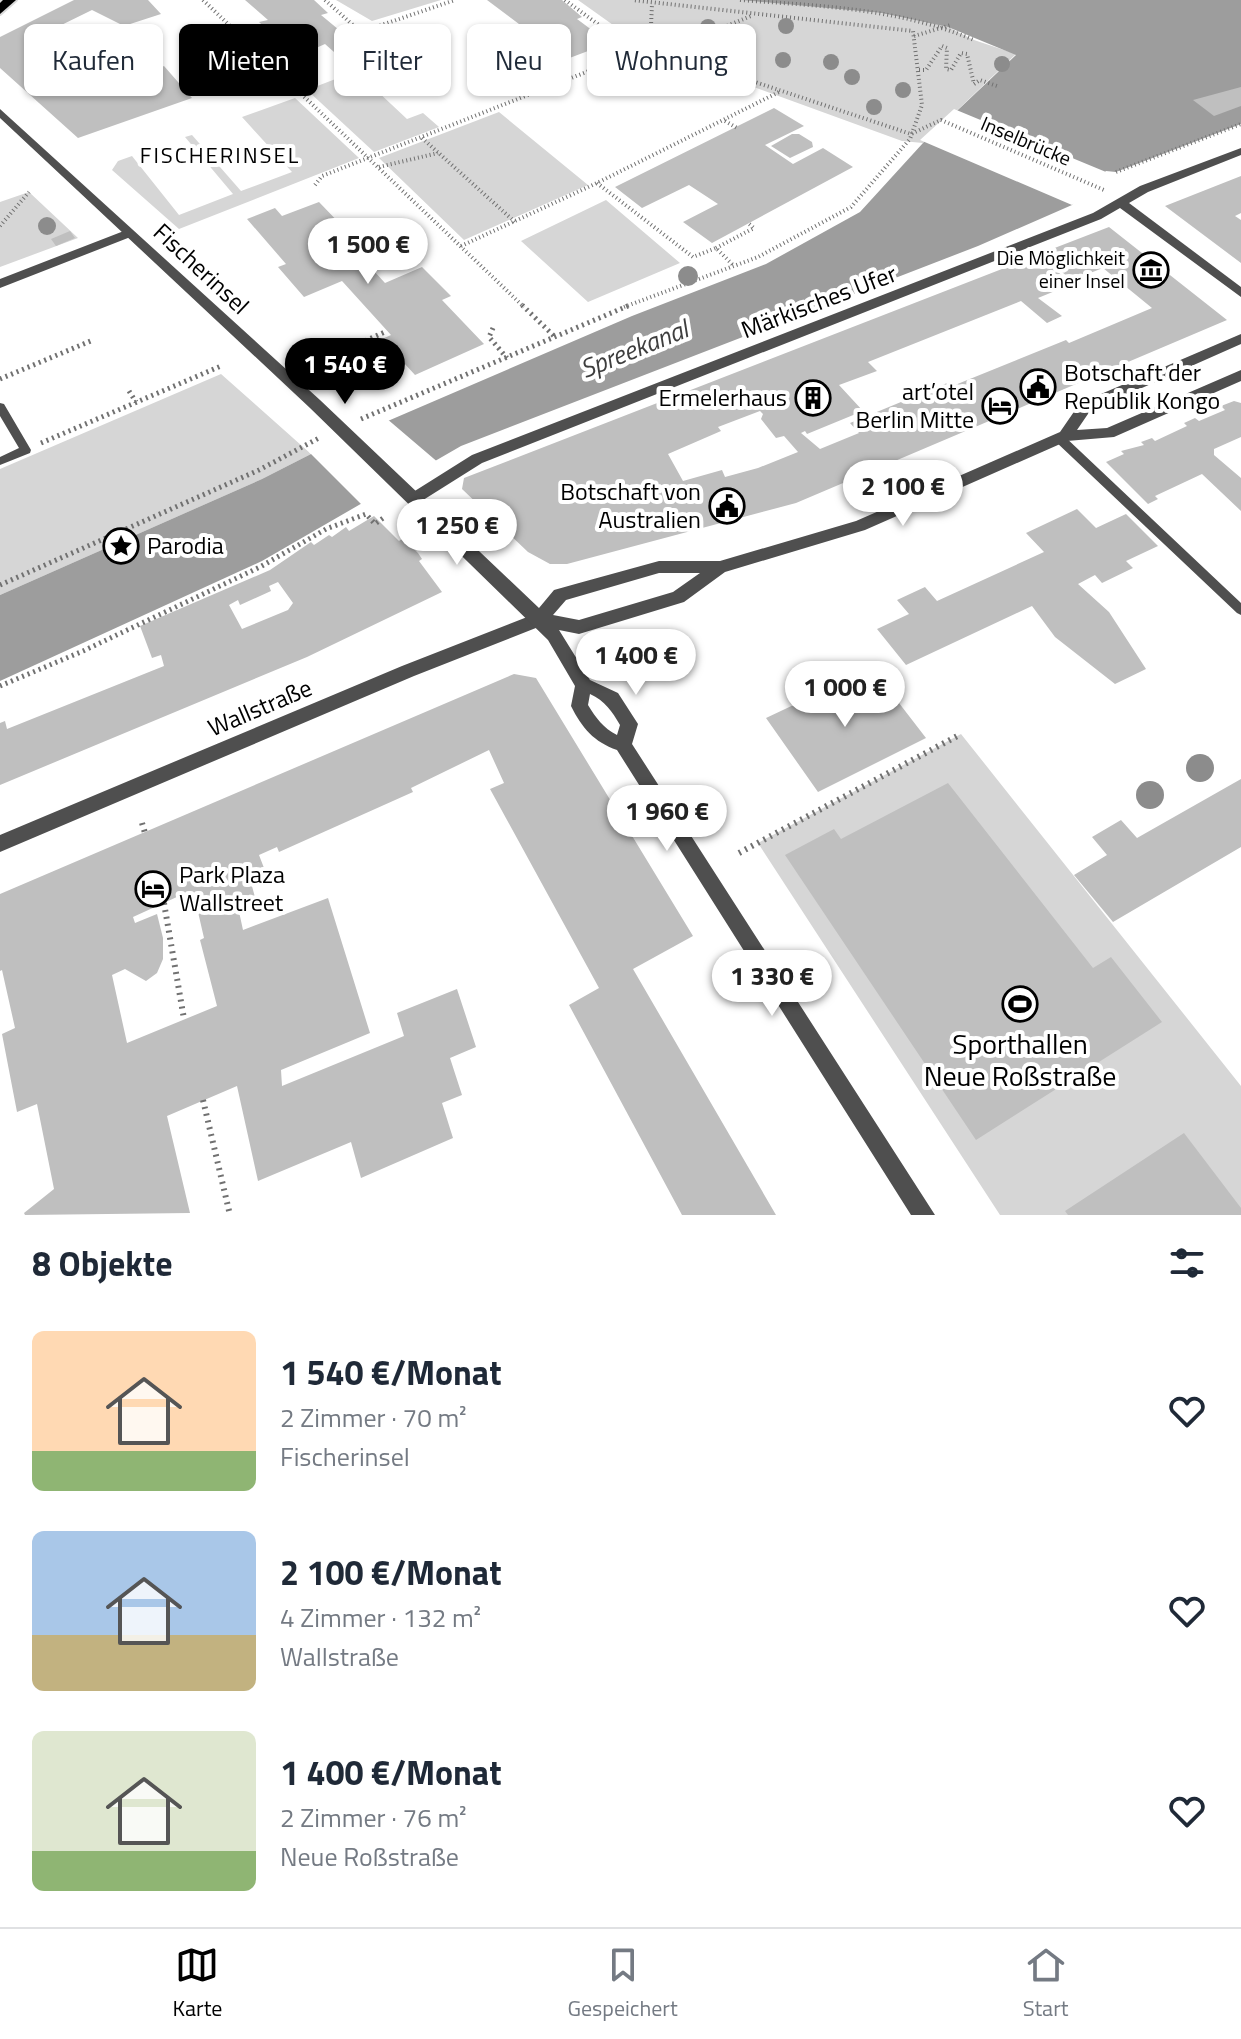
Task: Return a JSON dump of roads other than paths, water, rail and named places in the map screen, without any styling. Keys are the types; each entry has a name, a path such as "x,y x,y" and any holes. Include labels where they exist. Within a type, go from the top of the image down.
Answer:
{"main road":[{"path":"0,10 10,0"}],"street":[{"name":"Fischerinsel","path":"0,112 348,435 540,619 554,635 584,685"},
{"name":"Märkisches Ufer","path":"415,498 477,459 1097,216 1144,189 1241,151"},
{"path":"1121,203 1241,293"},
{"name":"Fischerinsel","path":"0,284 129,233"},
{"name":"Wallstraße","path":"1062,437 1085,407 1241,339"},
{"name":"Wallstraße","path":"0,844 408,671 540,619 560,595 659,567 720,567 860,526 1062,437 1109,433 1241,375"},
{"name":"Wallstraße","path":"540,619 579,627 678,597 720,567"},
{"path":"623,745 629,724 609,692 584,685 579,706 599,738 623,745 924,1215"}],"lane":[{"path":"0,407 26,450 0,461"},
{"path":"1062,437 1241,610"}],"water":[{"name":"Spreekanal","path":"740,0 1241,0 1241,124 1116,172 1106,171 1072,205 978,246 461,446 262,561 0,681 0,595 262,479 311,454 632,316 766,264 860,212 923,143 1016,55 948,27 881,13"}],"place":[{"name":"Die Möglichkeit einer Insel","path":"1151,270"},
{"name":"Botschaft der Republik Kongo","path":"1038,387"},
{"name":"Ermelerhaus","path":"813,398"},
{"name":"art’otel Berlin Mitte","path":"1000,406"},
{"name":"Botschaft von Australien","path":"727,506"},
{"name":"Parodia","path":"121,546"},
{"name":"Park Plaza Wallstreet","path":"153,889"},
{"name":"Sporthallen Neue Roßstraße","path":"1020,1004"}],"district":[{"name":"FISCHERINSEL","path":"220,155"}]}
